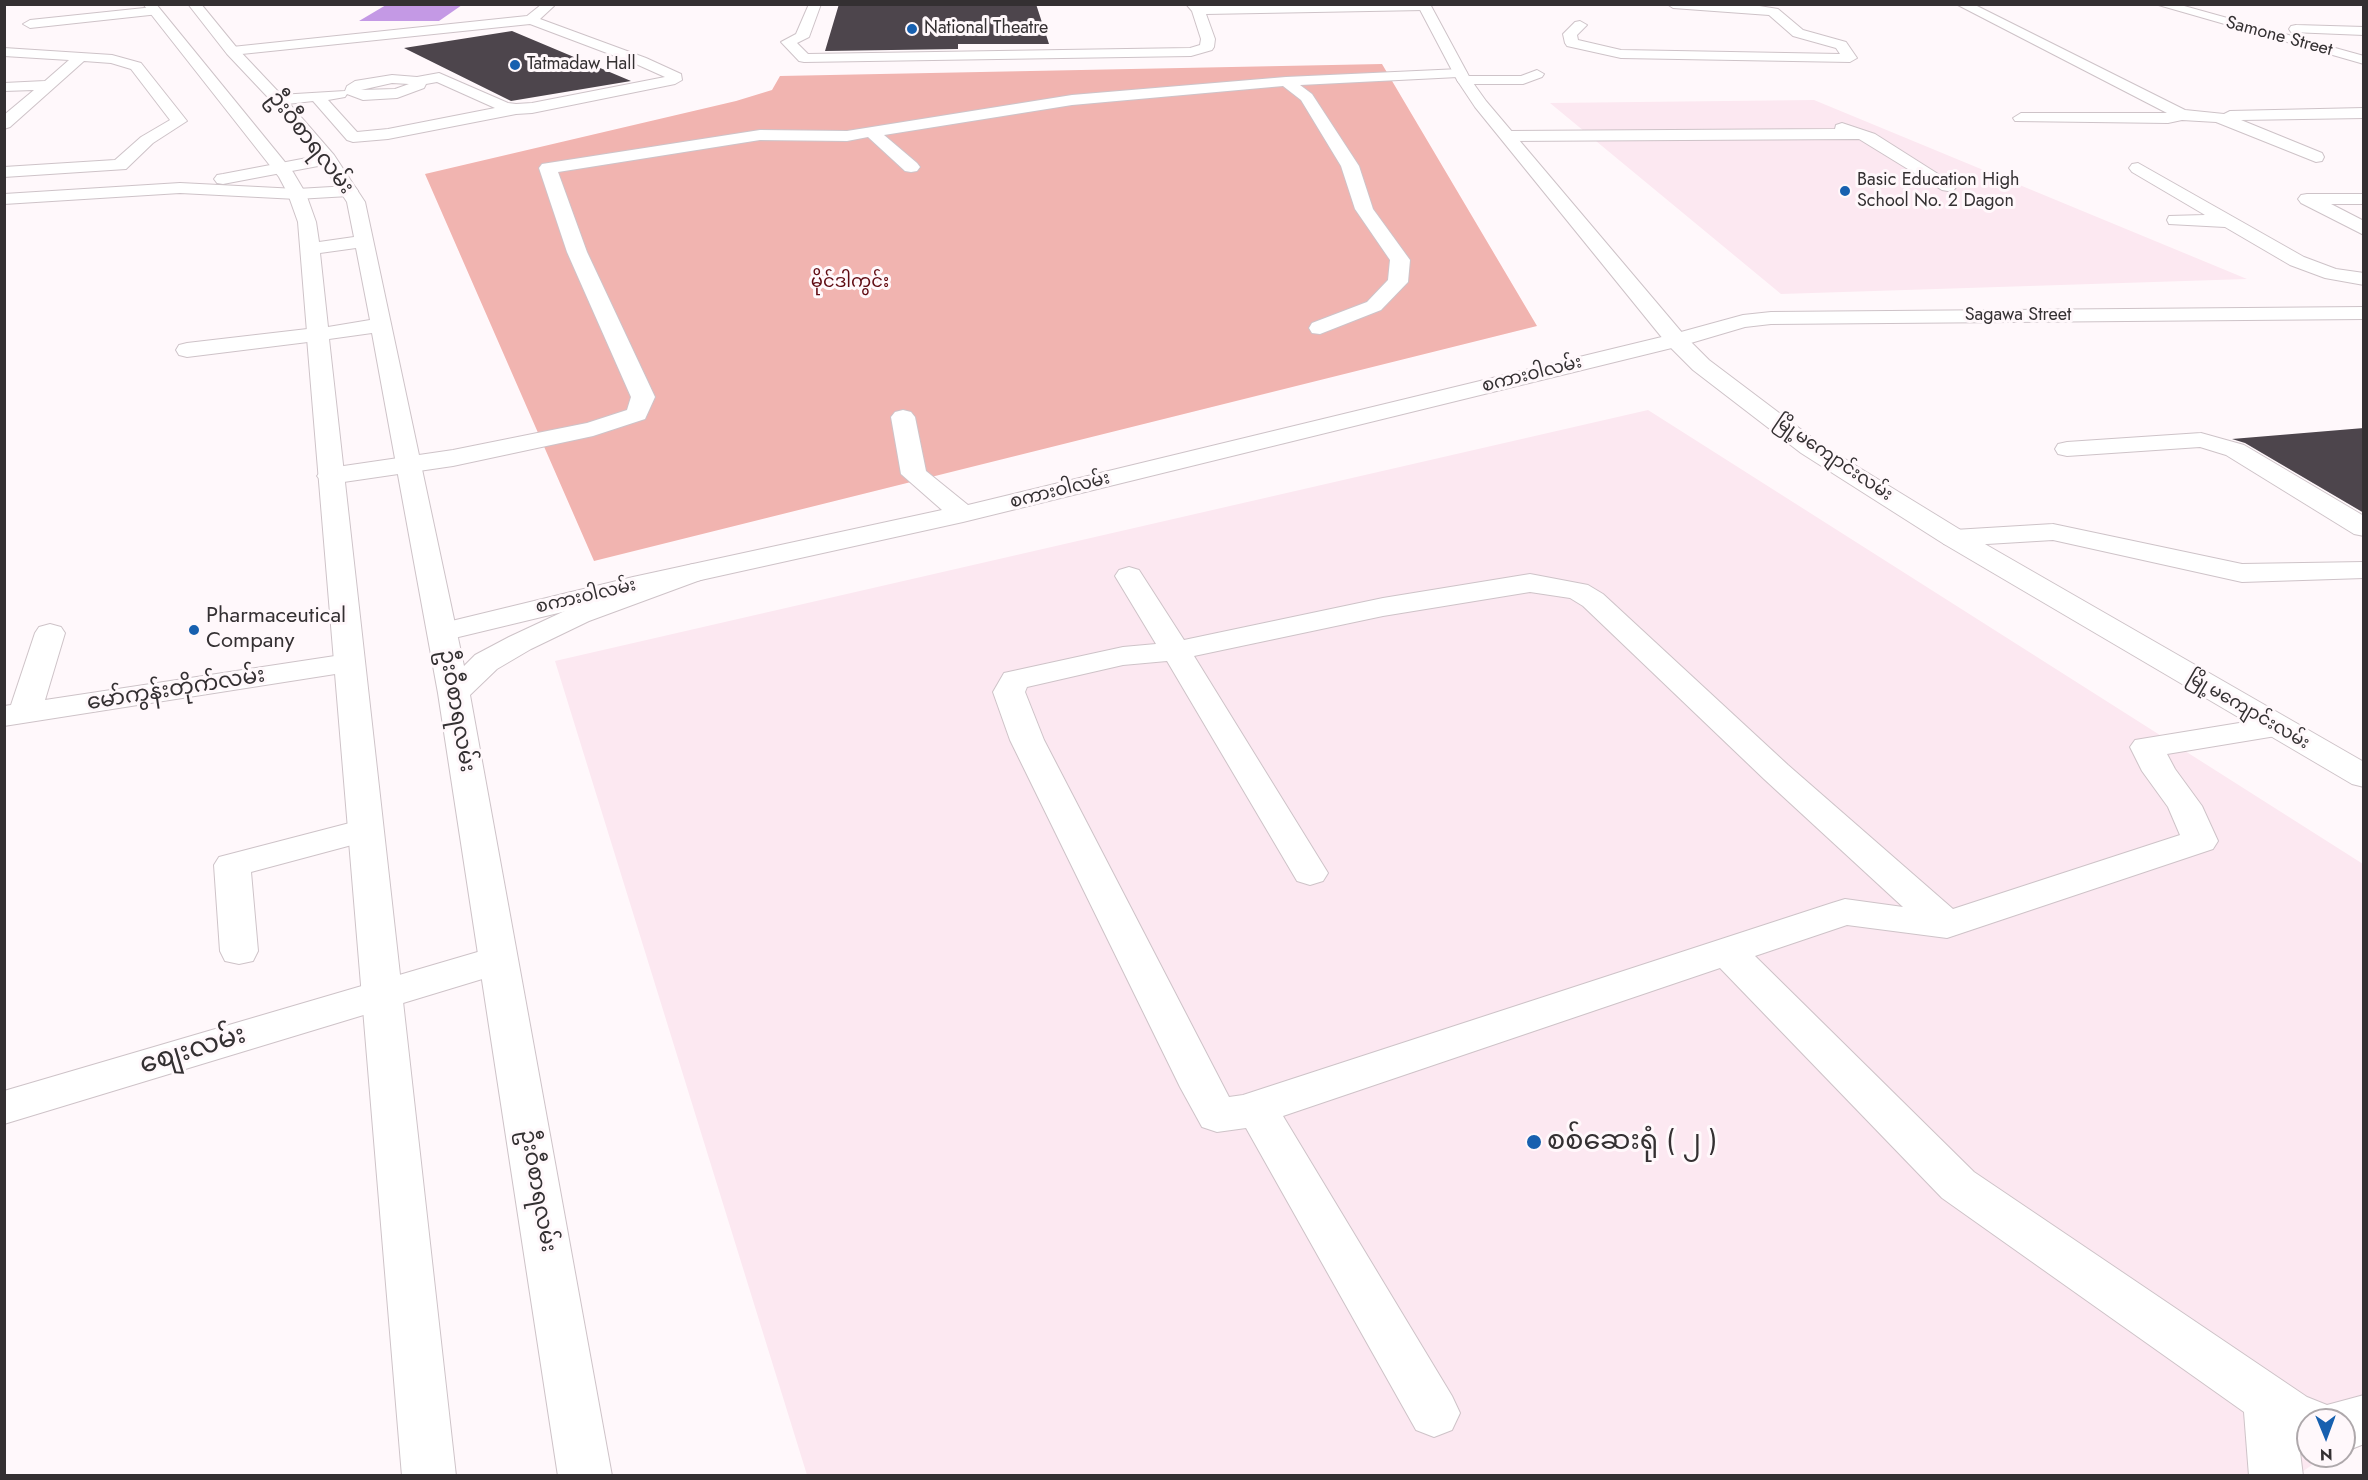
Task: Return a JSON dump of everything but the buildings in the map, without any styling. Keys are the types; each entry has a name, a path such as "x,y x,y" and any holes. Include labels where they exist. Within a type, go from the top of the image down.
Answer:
{"main road":[{"name":"ဦးဝီစာရလမ်း","path":"194,4 328,159 356,202 454,693 585,1476"},
{"path":"531,20 549,4"},
{"path":"816,4 802,37 788,42 804,58 1191,52 1207,47 1208,39 1195,7 1424,5"},
{"path":"1580,25 1570,34 1572,43 1621,54 1850,58 1841,45 1798,33 1773,12 1758,7 1673,4"},
{"path":"1962,4 2182,115"},
{"name":"မြို့မကျောင်းလမ်း","path":"1424,5 1462,76 1480,104 1676,340 1701,365 1810,448 1954,538 2364,777"},
{"path":"2167,6 2212,5"},
{"path":"30,24 173,6"},
{"name":"Samone Street","path":"2167,6 2361,58"},
{"name":"ဦးဝီစာရလမ်း","path":"152,8 188,53 245,105 278,166 287,176 297,194 307,222 316,335 429,1476"},
{"path":"188,53 531,20 676,77 668,83 388,134 353,137 318,98"},
{"path":"2245,28 2364,31"},
{"path":"4,52 112,59 136,66 179,121 147,140 120,165 4,172"},
{"path":"4,124 81,57"},
{"path":"1268,68 1339,66 1384,75"},
{"path":"245,105 353,92 363,95 397,93 419,85 418,74 439,77 504,107 516,109"},
{"path":"330,476 410,465 593,429 637,414 643,397 577,252 548,168 760,135 847,136 1072,100 1286,81 1384,75 1462,76 1523,80 1537,74"},
{"path":"1286,81 1307,97 1350,166 1364,208 1400,260 1398,282 1374,306 1320,327"},
{"path":"4,87 49,85"},
{"path":"2021,118 2168,118 2182,115 2219,117 2364,113"},
{"path":"2219,117 2316,157"},
{"path":"1812,119 1862,134 1948,186"},
{"path":"871,132 911,167"},
{"path":"1508,136 1862,134"},
{"path":"180,188 278,166 328,159"},
{"path":"2138,168 2297,261 2332,274 2364,279"},
{"path":"4,199 180,188 297,194 349,191"},
{"path":"2364,199 2307,199 2364,229"},
{"path":"2176,220 2229,221"},
{"path":"309,249 363,241"},
{"name":"Sagawa Street","path":"1676,340 1743,321 1771,318 2364,313"},
{"path":"187,350 380,325"},
{"name":"စကားဝါလမ်း","path":"442,632 693,573 963,514 1676,340"},
{"path":"903,417 914,474 963,514"},
{"path":"2067,449 2201,440 2235,450 2364,528"},
{"path":"1954,538 2053,532 2242,573 2364,570"},
{"path":"454,693 486,662 520,643 579,615 693,573"},
{"path":"1129,576 1310,873"},
{"path":"1947,925 1776,772 1593,600 1578,591 1530,583 1383,607 1176,651 1123,656 1015,681 1009,693 1027,740 1217,1115 1244,1112 1845,912 1947,925 2200,841 2185,806 2159,771 2147,747 2276,727"},
{"path":"15,714 50,633"},
{"name":"မော်ကွန်းတိုက်လမ်း","path":"15,714 348,663"},
{"path":"239,951 232,865 365,830"},
{"path":"1727,952 1958,1185 2288,1410 2276,1476"},
{"name":"စျေးလမ်း","path":"4,1108 381,993 498,960"},
{"path":"1256,1108 1434,1413"}],"shaded area":[{"path":"386,5 462,5 439,21 359,21"},
{"name":"Basic Education High School No. 2 Dagon","path":"1814,100 2247,279 1781,294 1550,103"},
{"name":"စစ်ဆေးရုံ ( ၂ )","path":"1648,410 2363,864 2363,1431 2356,1427 2356,1408 2296,1408 2296,1468 2308,1468 2296,1476 807,1475 555,661"}],"green space":[{"name":"မိုင်ဒါကွင်း","path":"1382,64 1537,326 594,561 425,174 736,101 772,90 780,76"}],"place":[{"name":"National Theatre","path":"912,29"},
{"name":"Tatmadaw Hall","path":"515,65"},
{"name":"Basic Education High School No. 2 Dagon","path":"1845,191"},
{"name":"Pharmaceutical Company","path":"194,630"},
{"name":"စစ်ဆေးရုံ ( ၂ )","path":"1534,1142"}]}
